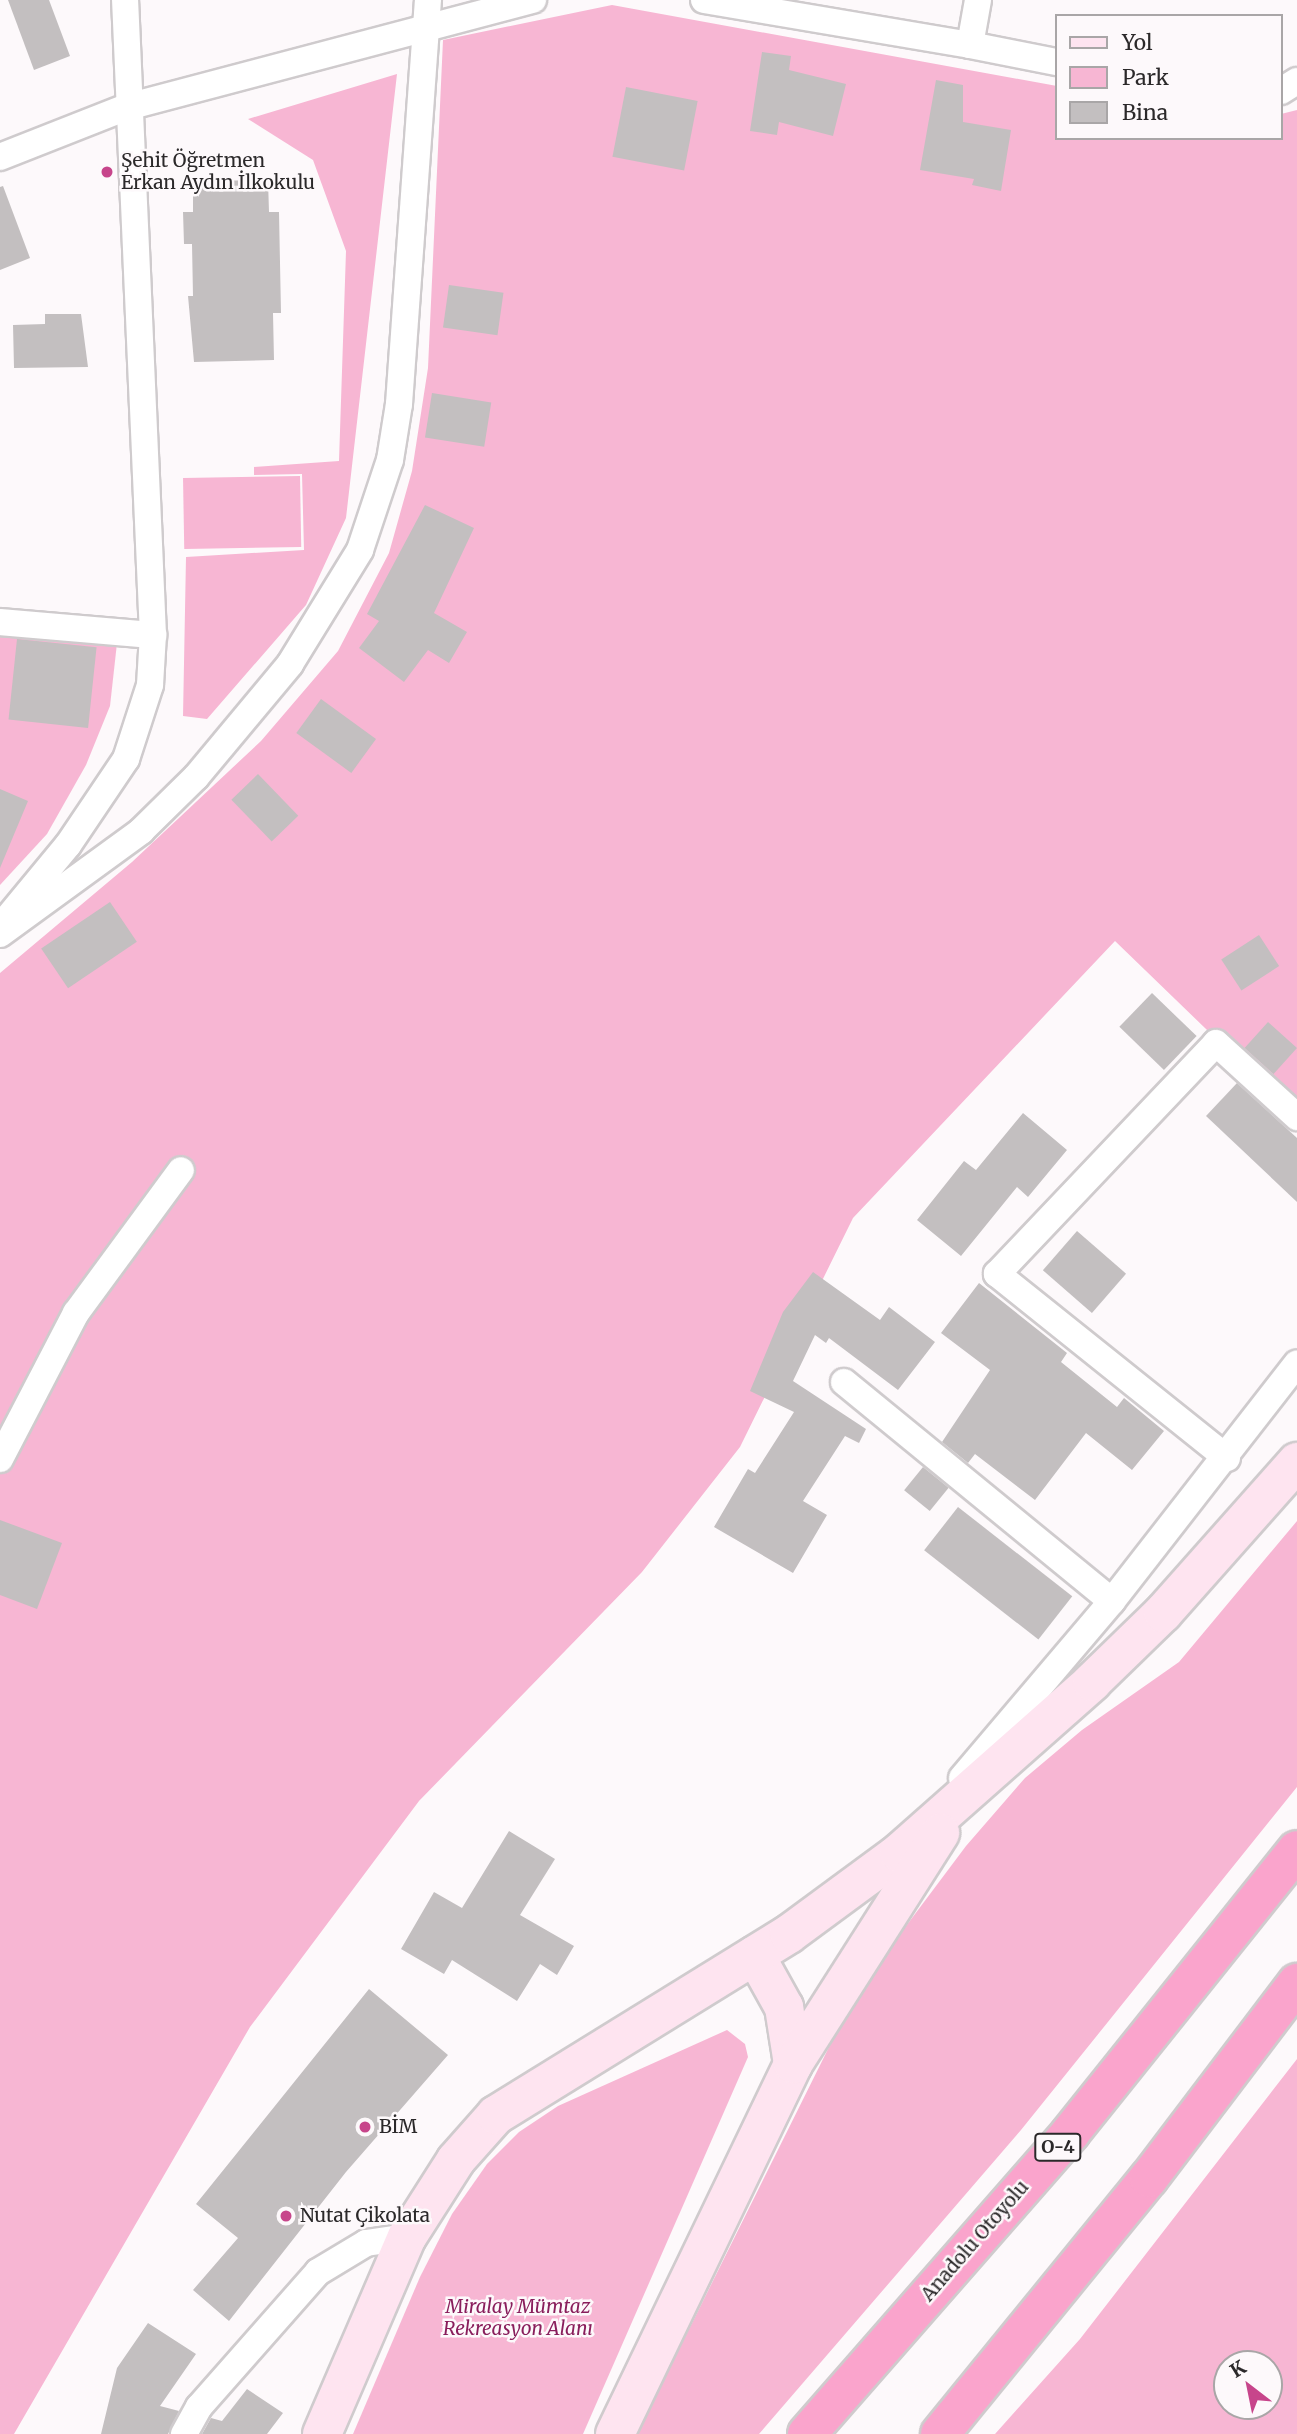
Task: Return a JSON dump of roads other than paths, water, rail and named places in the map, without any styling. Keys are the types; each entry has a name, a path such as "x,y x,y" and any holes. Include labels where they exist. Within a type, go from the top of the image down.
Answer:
{"highway":[{"name":"Anadolu Otoyolu","path":"807,2434 1071,2132 1297,1850"},
{"path":"940,2434 1149,2178 1297,1983"}],"main road":[{"path":"322,2434 407,2237 456,2160 504,2108 755,1955 899,1853 960,1801 1163,1613 1297,1462"},
{"path":"615,2434 793,2064 960,1801"},
{"path":"755,1955 784,2007 793,2064"}],"street":[{"path":"0,927 68,845 126,759 147,706 153,635 127,107 125,0"},
{"path":"0,157 127,107 427,12 534,0"},
{"path":"704,0 1056,62"},
{"path":"970,45 978,0"},
{"path":"0,934 141,831 196,777 290,664 360,550 387,473 399,404 427,12"},
{"path":"0,622 153,635"},
{"path":"1227,1458 997,1274 1216,1043 1293,1107"},
{"path":"0,1459 76,1313 181,1170"},
{"path":"899,1853 1112,1601 1227,1458 1297,1363"},
{"path":"844,1382 1112,1601"},
{"path":"184,2434 199,2407 317,2272 366,2243 407,2237"}],"place":[{"name":"Şehit Öğretmen Erkan Aydın İlkokulu","path":"107,172"},
{"name":"BİM","path":"365,2127"},
{"name":"Nutat Çikolata","path":"286,2216"}],"park label":[{"name":"Miralay Mümtaz Rekreasyon Alanı","path":"518,2318"}]}
